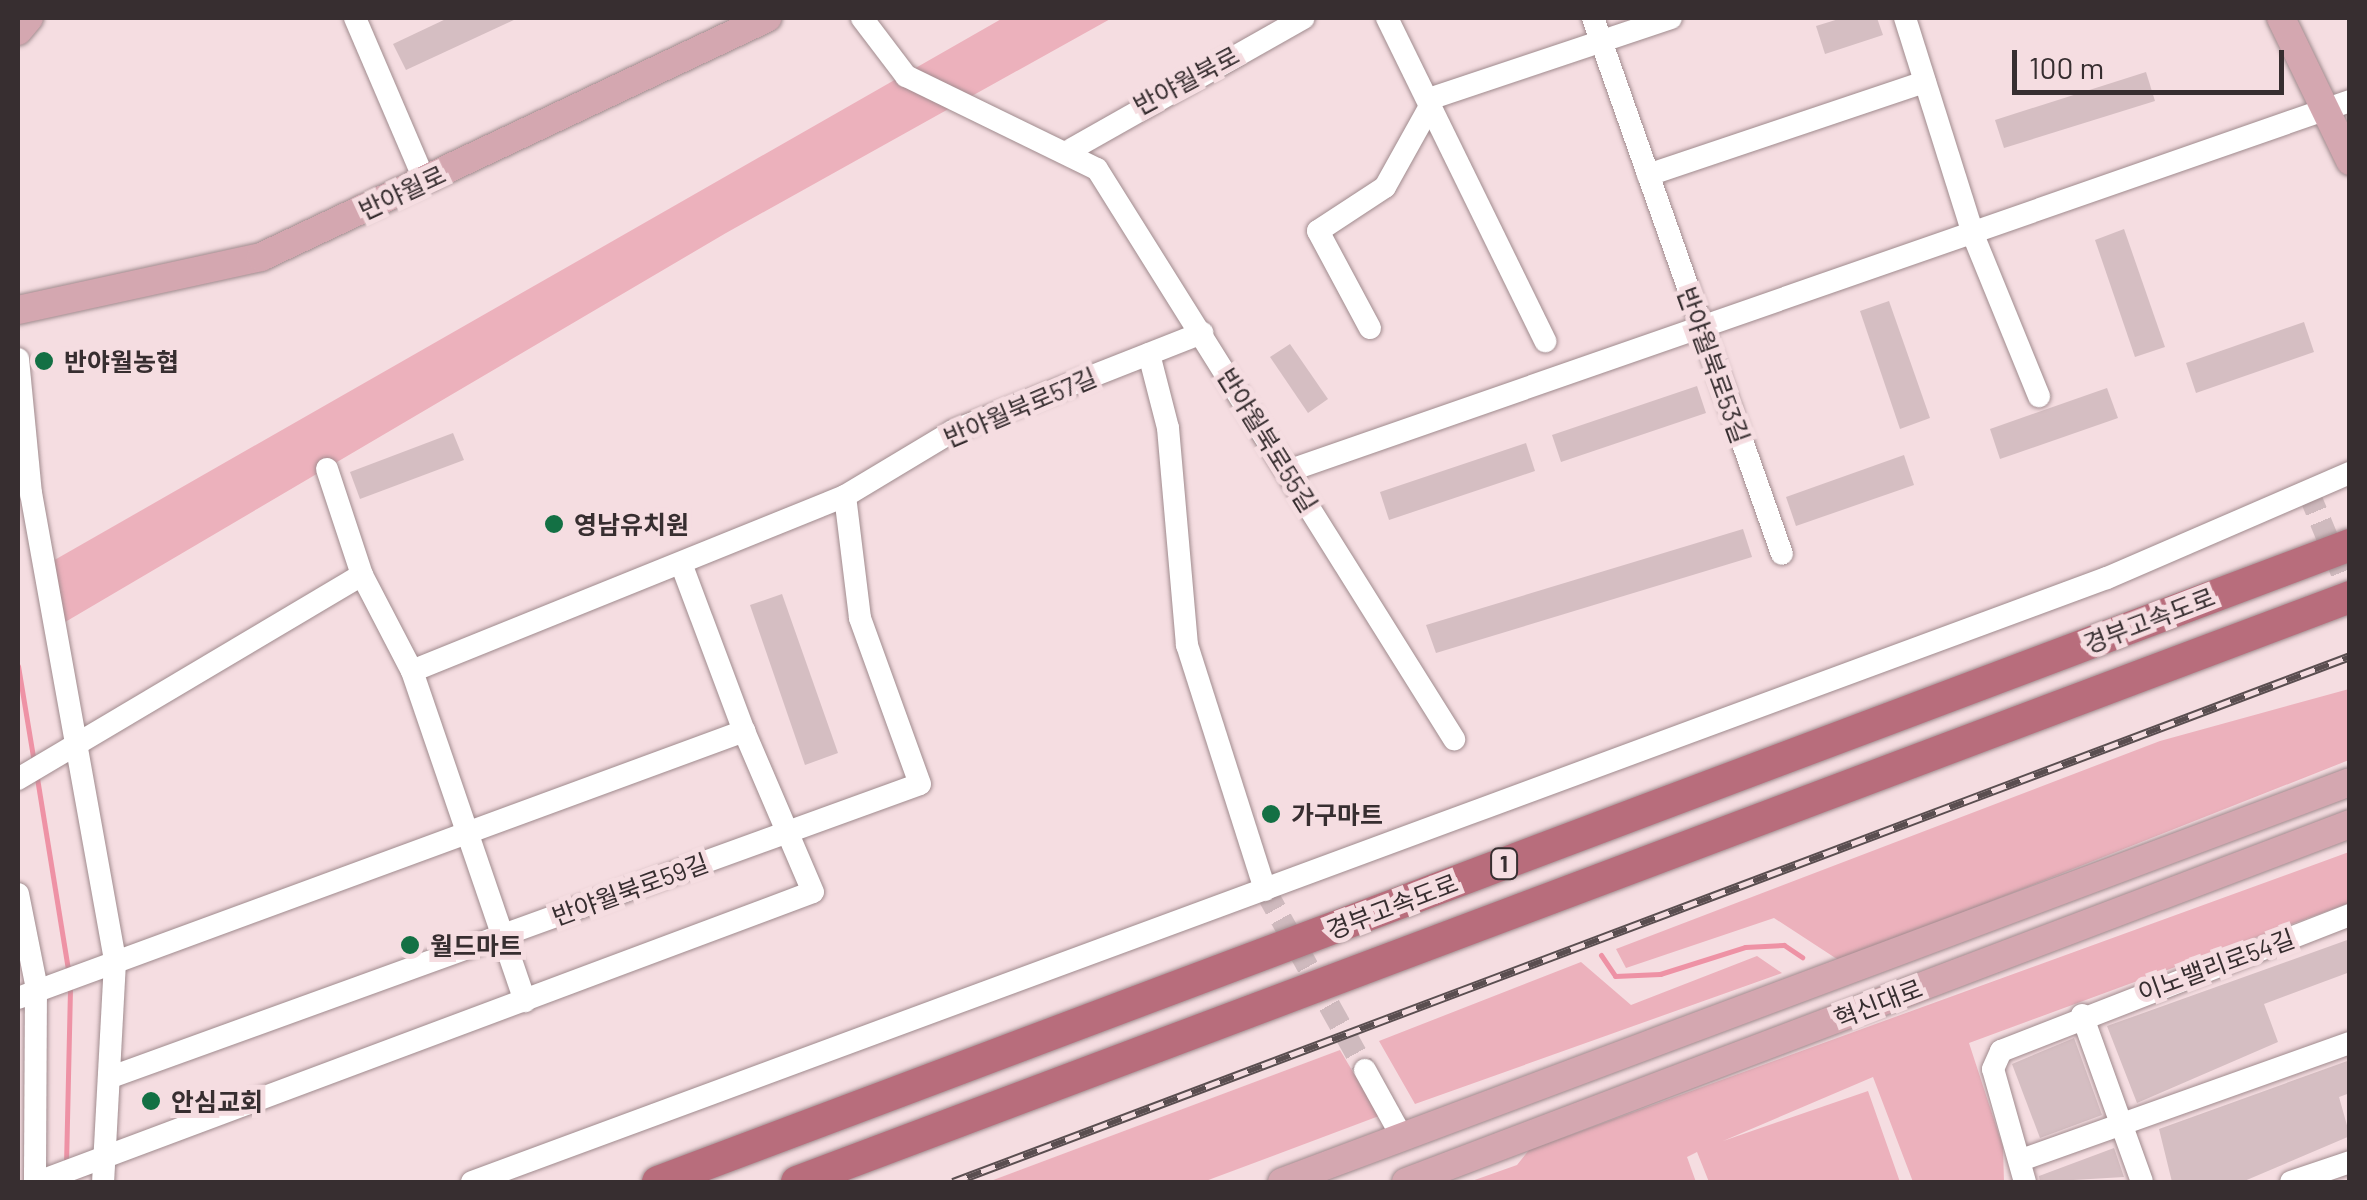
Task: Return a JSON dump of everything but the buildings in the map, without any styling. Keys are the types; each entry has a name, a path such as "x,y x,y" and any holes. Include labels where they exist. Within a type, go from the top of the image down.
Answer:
{"highway":[{"name":"경부고속도로","path":"658,1182 2350,545"},
{"name":"경부고속도로","path":"797,1182 2350,597"}],"main road":[{"path":"18,32 29,18"},
{"name":"반야월로","path":"18,310 262,257 767,18"},
{"path":"2281,18 2337,105 2350,161"},
{"path":"1282,1182 2350,782"},
{"name":"혁신대로","path":"1406,1182 2350,824"}],"street":[{"path":"355,18 425,181"},
{"path":"862,18 906,76 1072,149"},
{"name":"반야월북로","path":"1072,149 1304,18"},
{"path":"1387,18 1545,341"},
{"name":"반야월북로53길","path":"1593,18 1782,554"},
{"path":"1370,328 1318,230 1386,186 1430,102 1671,18"},
{"path":"1905,18 1974,237 2039,396"},
{"path":"1648,176 1925,82"},
{"path":"1288,471 1974,237 2337,105"},
{"name":"반야월북로55길","path":"1072,149 1114,192 1454,739"},
{"name":"반야월북로57길","path":"412,672 682,566 844,496 953,431 1202,333"},
{"path":"1149,354 1168,428 1187,644 1264,886"},
{"path":"18,358 24,497 76,744 115,962 114,1076 104,1171"},
{"path":"327,468 362,575 412,672 525,1001"},
{"path":"472,1182 1264,886 2106,578 2350,474"},
{"name":"반야월북로59길","path":"114,1076 920,784 860,618 844,496"},
{"path":"18,894 36,1182 104,1171 525,1001 813,892 744,731 682,566"},
{"path":"18,779 362,575"},
{"path":"27,995 744,731"},
{"name":"이노밸리로54길","path":"2025,1171 1993,1069 2017,1039 2350,915"},
{"path":"2082,1015 2142,1182"},
{"path":"2025,1171 2120,1122 2350,1043"},
{"path":"1365,1070 1402,1137"},
{"path":"2292,1182 2350,1162"}],"shaded area":[{"path":"1003,18 1112,18 726,233 55,628 44,566"},
{"path":"2349,689 2349,760 1840,961 1774,918 1626,968 1616,949 2160,741"},
{"path":"2349,852 2349,903 1969,1043 2003,1147 2004,1182 1913,1182 1873,1077 1723,1141 1868,1091 1900,1182 1709,1182 1697,1152 1687,1157 1696,1182 1469,1182 1517,1165 1529,1150"},
{"path":"1757,956 1782,973 1415,1104 1379,1041 1581,962 1631,1005"},
{"path":"1340,1050 1379,1116 1203,1182 988,1182"}],"waterway":[{"path":"18,666 34,763"},
{"path":"37,778 68,970"},
{"path":"1601,955 1615,976 1660,974 1745,947 1784,945 1802,957"},
{"path":"66,1165 70,986"}],"tunnel":[{"path":"2308,491 2350,593"},
{"path":"1265,890 1365,1070"}],"railway":[{"path":"953,1182 2350,656"}],"place":[{"name":"반야월농협","path":"44,361"},
{"name":"영남유치원","path":"554,524"},
{"name":"가구마트","path":"1271,814"},
{"name":"월드마트","path":"410,945"},
{"name":"안심교회","path":"151,1101"}]}
